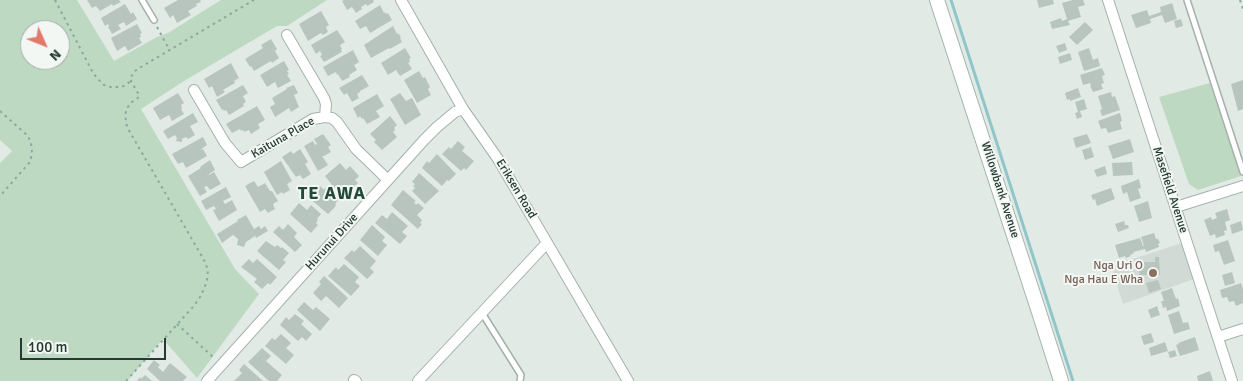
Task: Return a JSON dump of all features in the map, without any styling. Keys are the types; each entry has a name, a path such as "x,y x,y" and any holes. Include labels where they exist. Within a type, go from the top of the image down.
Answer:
{"main road":[{"name":"Willowbank Avenue","path":"937,0 1061,381"}],"street":[{"name":"Eriksen Road","path":"401,0 463,109 498,159 628,381"},
{"name":"Masefield Avenue","path":"1109,0 1232,381"},
{"path":"287,35 324,98 326,104 325,117"},
{"name":"Kaituna Place","path":"194,90 225,143 241,162 313,119 325,117 332,118 337,122 356,149 388,180"},
{"name":"Hurunui Drive","path":"207,381 388,180 438,127 456,112 463,109"},
{"path":"1176,207 1243,186"},
{"path":"432,381 421,377 547,243"},
{"path":"1218,337 1243,329"}],"lane":[{"path":"142,0 154,20"},
{"path":"1187,0 1243,172"},
{"path":"482,313 521,375 520,381"}],"path":[{"path":"55,0 97,78 104,85 111,87 124,86 132,82"},
{"path":"126,381 200,299 208,270 127,127 125,115 127,108 139,96 130,78 136,70 254,0"},
{"path":"1240,0 1243,9"},
{"path":"154,20 170,50"},
{"path":"0,111 28,136 32,153 30,162 0,196"},
{"path":"178,324 221,365"}],"shaded area":[{"name":"Nga Uri O Nga Hau E Wha","path":"1182,243 1194,279 1123,304 1111,266"}],"green space":[{"path":"0,0 77,0 114,61 157,37 168,33 221,0 327,0 287,26 277,26 184,81 141,109 235,269 259,294 197,378 163,339 127,381 0,381 0,163 12,151 0,140"},
{"path":"1210,83 1241,176 1198,190 1189,184 1159,97"}],"building":[{"path":"87,0 119,0 121,2 113,6 112,4 100,11 96,6 92,8"},
{"path":"178,0 200,0 201,2 188,11 191,15 177,23 173,15 170,18 164,8"},
{"path":"373,0 374,2 361,7 362,9 356,13 352,7 347,10 342,1"},
{"path":"1037,0 1053,0 1054,4 1039,8"},
{"path":"1083,0 1085,5 1078,7 1081,17 1068,21 1070,25 1052,29 1050,22 1061,18 1062,21 1067,19 1062,3"},
{"path":"1172,3 1177,19 1165,23 1162,15 1150,19 1151,23 1136,28 1131,15 1147,10 1149,16 1161,12 1160,7"},
{"path":"125,4 131,14 133,12 137,19 126,26 124,22 118,25 121,29 112,34 108,24 105,26 101,18"},
{"path":"380,5 384,13 388,13 392,20 370,33 366,26 360,29 355,21"},
{"path":"321,11 329,25 326,27 328,32 323,35 321,33 308,41 299,24"},
{"path":"1181,19 1183,26 1176,28 1174,21"},
{"path":"1085,22 1093,30 1077,45 1069,37"},
{"path":"137,24 142,33 139,38 142,43 128,51 125,46 117,51 111,38"},
{"path":"393,26 401,37 402,42 371,58 364,45"},
{"path":"337,30 345,42 340,45 342,52 324,62 320,56 322,55 320,51 316,54 311,45"},
{"path":"271,39 277,49 275,51 279,58 254,71 245,59 263,48 261,45"},
{"path":"1065,43 1067,50 1059,53 1056,46"},
{"path":"405,48 411,58 408,63 412,69 400,76 396,70 388,75 381,63"},
{"path":"1089,48 1093,60 1098,58 1100,66 1084,71 1078,52"},
{"path":"353,50 359,62 354,65 357,70 349,75 350,77 342,81 336,72 328,76 323,67"},
{"path":"1070,53 1072,60 1060,64 1058,57"},
{"path":"284,61 289,70 287,75 291,81 278,88 275,82 267,87 260,75"},
{"path":"231,63 239,78 217,97 212,86 209,88 204,79"},
{"path":"1102,68 1105,75 1102,76 1104,83 1101,84 1103,89 1093,92 1090,83 1083,85 1080,75"},
{"path":"419,71 423,78 425,77 430,87 428,89 431,95 417,103 404,80"},
{"path":"362,75 369,86 360,91 357,94 359,98 352,102 347,93 344,95 339,88"},
{"path":"1243,80 1243,109 1238,111 1231,84"},
{"path":"243,85 248,93 243,96 246,102 243,104 244,106 229,115 226,110 222,110 216,100"},
{"path":"294,85 298,93 294,95 299,107 291,112 289,108 275,117 270,107 275,104 272,98"},
{"path":"1078,88 1081,97 1070,101 1070,99 1067,100 1065,93"},
{"path":"1111,92 1112,97 1115,96 1120,110 1102,116 1098,96"},
{"path":"178,93 184,103 181,105 181,109 184,114 172,121 169,115 160,120 153,108"},
{"path":"400,93 406,101 412,98 421,115 405,125 390,99"},
{"path":"377,94 384,106 376,111 380,117 367,124 360,116 358,118 353,108"},
{"path":"1084,99 1087,109 1080,111 1082,117 1077,119 1075,113 1078,112 1075,102"},
{"path":"257,106 265,120 258,124 260,128 251,134 249,130 244,132 240,129 232,133 226,124"},
{"path":"193,113 198,122 190,126 195,135 188,139 186,137 182,139 182,142 176,141 175,135 168,139 163,131"},
{"path":"1120,113 1122,129 1108,133 1106,128 1101,129 1098,121"},
{"path":"390,116 397,125 393,132 397,137 382,150 374,142 376,140 370,134"},
{"path":"323,134 331,145 328,147 331,152 322,156 328,165 318,171 304,146 313,141 315,145 317,144 314,139"},
{"path":"1087,134 1091,143 1076,148 1073,138"},
{"path":"203,137 207,145 200,150 203,149 207,156 186,168 183,162 178,164 172,154"},
{"path":"1130,139 1134,152 1113,159 1108,146"},
{"path":"458,141 465,147 462,151 474,161 466,170 464,168 461,171 442,154 449,147 451,149"},
{"path":"1091,147 1094,157 1085,160 1082,150"},
{"path":"300,149 308,162 305,164 311,174 303,179 300,175 296,177 282,157 291,151 293,154"},
{"path":"437,154 456,174 442,186 422,168 427,161 429,163"},
{"path":"210,160 215,170 209,175 214,172 221,184 210,190 207,186 204,187 207,192 200,196 188,176"},
{"path":"281,161 292,181 287,184 290,190 277,195 264,172"},
{"path":"1132,162 1133,175 1113,176 1112,163"},
{"path":"340,163 346,170 350,166 359,176 355,180 358,183 344,195 325,176"},
{"path":"1105,166 1107,174 1097,177 1094,170"},
{"path":"419,173 439,191 425,204 412,191 415,188 413,186 415,184 412,182"},
{"path":"1139,179 1141,188 1138,189 1141,198 1130,202 1127,192 1123,194 1121,186"},
{"path":"254,181 258,187 265,183 270,191 272,191 278,201 273,204 275,209 268,213 265,209 260,212 245,186"},
{"path":"320,186 324,190 325,188 329,190 339,199 335,207 328,214 309,198"},
{"path":"226,187 231,197 223,201 225,204 232,200 237,210 219,221 213,210 216,209 214,206 206,210 201,201"},
{"path":"1111,188 1115,199 1097,206 1095,199 1093,200 1091,195"},
{"path":"403,190 416,201 414,202 416,205 418,203 424,208 417,215 422,220 420,223 422,224 418,229 391,205"},
{"path":"1148,201 1152,218 1139,222 1134,206"},
{"path":"299,203 307,210 311,205 321,214 317,219 316,223 318,225 311,233 290,214"},
{"path":"1227,209 1230,220 1225,222 1227,230 1224,231 1225,235 1216,238 1215,234 1210,236 1204,220 1211,217 1212,220 1217,218 1215,213"},
{"path":"392,212 408,226 402,232 407,236 400,244 375,223 382,215 387,219"},
{"path":"246,215 254,229 259,226 261,229 265,226 268,231 246,242 244,247 237,245 238,239 233,235 222,243 217,234"},
{"path":"1124,221 1125,225 1128,225 1129,228 1118,232 1115,224"},
{"path":"1241,221 1243,230 1232,234 1230,225"},
{"path":"288,224 297,233 294,237 302,245 295,252 273,232 279,226 283,230"},
{"path":"372,225 385,237 382,241 387,245 378,256 360,240"},
{"path":"1154,233 1160,243 1158,244 1159,247 1146,252 1145,249 1133,252 1131,256 1119,258 1115,245 1140,238 1144,246 1141,237"},
{"path":"1228,240 1235,261 1224,265 1219,251 1215,252 1213,245"},
{"path":"266,241 275,247 277,245 282,247 289,253 283,260 286,262 279,270 257,251"},
{"path":"360,246 376,261 370,268 374,272 367,279 344,258 352,250 354,252"},
{"path":"1155,257 1159,257 1160,275 1139,275 1140,262 1155,262"},
{"path":"249,259 253,263 257,259 277,277 270,285 268,283 262,289 254,282 257,279 241,267"},
{"path":"344,264 359,277 355,282 360,286 351,296 328,276 336,267 338,270"},
{"path":"1232,272 1235,283 1225,286 1222,275"},
{"path":"324,276 348,298 339,308 326,296 321,301 313,293 321,284 319,282"},
{"path":"1158,280 1161,289 1149,293 1146,283"},
{"path":"1241,283 1243,303 1236,306 1234,301 1229,302 1227,297 1222,298 1220,290"},
{"path":"1172,288 1180,306 1167,311 1166,307 1163,308 1161,301 1164,301 1161,292"},
{"path":"304,302 313,310 316,307 330,319 320,331 297,310"},
{"path":"1157,306 1160,315 1151,318 1148,310"},
{"path":"1179,311 1183,323 1188,322 1190,329 1174,334 1168,315"},
{"path":"295,314 304,321 301,324 312,334 306,341 302,337 298,341 280,325 286,317 289,320"},
{"path":"1151,333 1154,342 1144,345 1141,336"},
{"path":"281,334 291,343 286,348 294,355 286,364 265,346 272,338 275,340"},
{"path":"1195,337 1199,350 1180,356 1176,345"},
{"path":"1165,342 1168,351 1151,356 1149,348"},
{"path":"262,348 271,356 266,361 282,375 277,381 269,381 248,362"},
{"path":"1175,350 1177,356 1170,358 1168,352"},
{"path":"154,360 160,365 158,367 163,372 170,363 187,377 183,381 160,381 147,369"},
{"path":"244,364 263,381 234,381 242,373 239,370"},
{"path":"1210,371 1213,381 1198,381 1197,376"},
{"path":"145,375 152,381 137,381 140,377 141,379"}],"waterway":[{"path":"951,0 1073,381"}],"place":[{"name":"Nga Uri O Nga Hau E Wha","path":"1153,273"}],"district":[{"name":"TE AWA","path":"332,194"}]}
